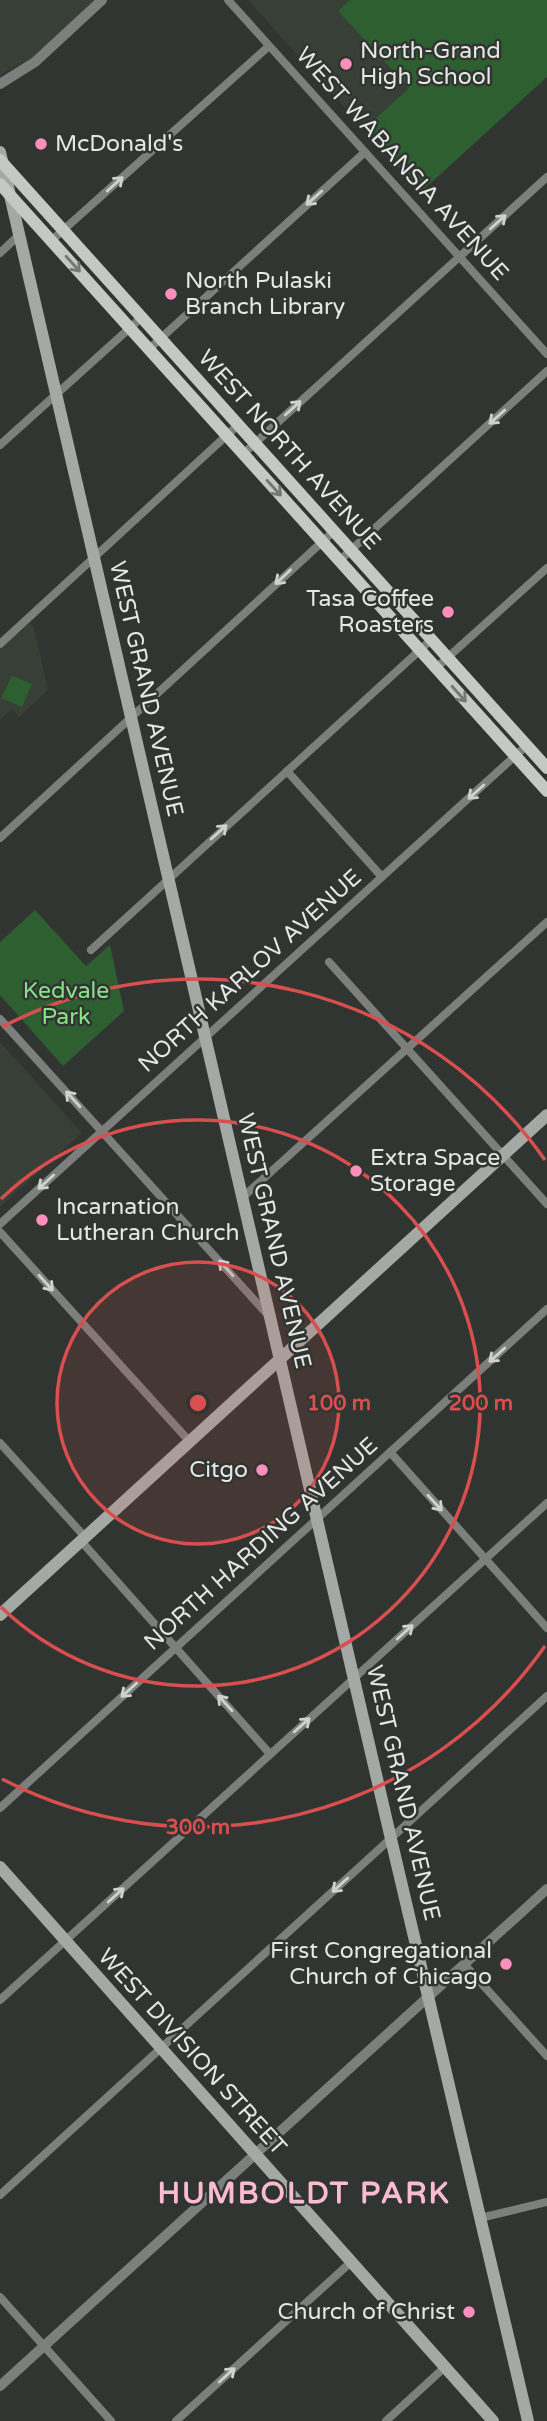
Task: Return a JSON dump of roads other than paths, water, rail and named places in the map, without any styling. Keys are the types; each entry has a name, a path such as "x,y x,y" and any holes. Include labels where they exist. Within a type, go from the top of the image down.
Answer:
{"main road":[{"name":"WEST NORTH AVENUE","path":"1,159 545,764"},
{"name":"WEST GRAND AVENUE","path":"1,159 528,2421"},
{"name":"WEST NORTH AVENUE","path":"0,184 547,791"},
{"path":"0,1615 547,1115"},
{"name":"WEST DIVISION STREET","path":"0,1867 493,2421"}],"street":[{"path":"0,84 35,62 102,0"},
{"name":"WEST WABANSIA AVENUE","path":"228,0 547,354"},
{"path":"51,241 269,46"},
{"path":"149,349 365,152"},
{"path":"243,454 547,177"},
{"path":"0,253 19,235"},
{"path":"0,445 142,317"},
{"path":"339,561 547,371"},
{"path":"0,644 238,425"},
{"path":"0,838 334,531"},
{"path":"436,668 547,568"},
{"path":"91,950 431,640"},
{"name":"NORTH KARLOV AVENUE","path":"0,1224 526,746"},
{"path":"531,774 545,764"},
{"path":"287,771 382,877"},
{"path":"243,1198 547,922"},
{"path":"328,962 547,1204"},
{"path":"0,1018 271,1319"},
{"path":"0,1232 190,1442"},
{"name":"NORTH HARDING AVENUE","path":"0,1808 547,1309"},
{"path":"0,1443 270,1754"},
{"path":"390,1452 547,1628"},
{"path":"0,2000 547,1503"},
{"path":"0,2195 547,1696"},
{"path":"0,2386 547,1889"},
{"path":"464,1964 547,2056"},
{"path":"480,2218 547,2202"},
{"path":"176,2421 351,2262"},
{"path":"0,2297 111,2421"},
{"path":"387,2421 445,2367"}],"place":[{"name":"North-Grand High School","path":"346,64"},
{"name":"McDonald's","path":"41,144"},
{"name":"North Pulaski Branch Library","path":"171,294"},
{"name":"Tasa Coffee Roasters","path":"448,612"},
{"name":"Extra Space Storage","path":"356,1171"},
{"name":"Incarnation Lutheran Church","path":"42,1220"},
{"name":"Citgo","path":"262,1470"},
{"name":"First Congregational Church of Chicago","path":"506,1964"},
{"name":"Church of Christ","path":"469,2312"}],"district":[{"name":"HUMBOLDT PARK","path":"304,2193"}],"park label":[{"name":"Kedvale Park","path":"66,1004"}]}
